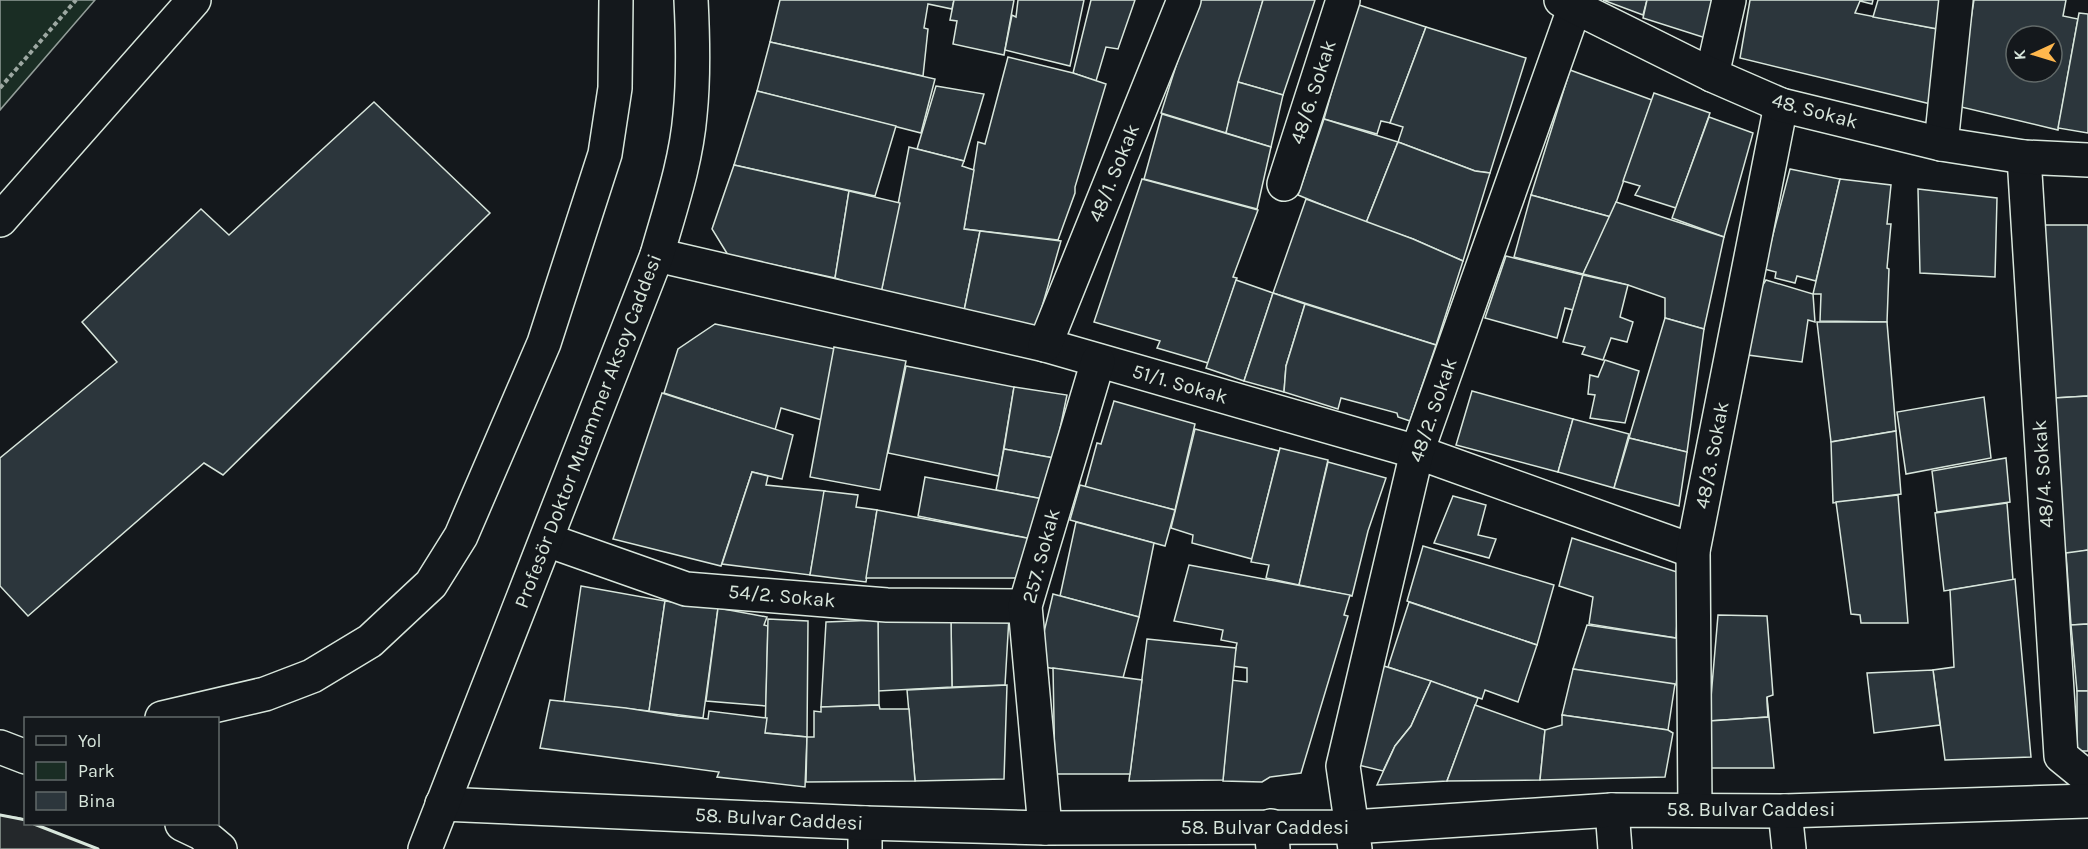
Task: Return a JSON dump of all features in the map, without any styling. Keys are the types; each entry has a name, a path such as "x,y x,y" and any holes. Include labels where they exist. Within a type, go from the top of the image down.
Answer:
{"street":[{"path":"0,220 194,0"},
{"path":"166,717 265,694 312,676 370,641 431,584 462,536 544,343 605,154 615,88 616,0"},
{"name":"Profesör Doktor Muammer Aksoy Caddesi","path":"426,849 657,255 678,180 690,118 694,63 691,0"},
{"name":"48/1. Sokak","path":"1045,345 1184,0"},
{"name":"48/6. Sokak","path":"1284,184 1343,0"},
{"path":"1712,75 1729,0"},
{"path":"1941,144 1956,0"},
{"name":"48. Sokak","path":"1568,3 1712,75 1781,105 1941,144 2024,157 2088,160"},
{"name":"48/2. Sokak","path":"1354,838 1343,766 1417,452 1568,3"},
{"name":"48/3. Sokak","path":"1695,810 1693,551 1781,105"},
{"name":"48/4. Sokak","path":"2024,157 2061,756 2088,778"},
{"name":"51/1. Sokak","path":"657,255 1045,345 1098,360 1417,452 1693,551"},
{"name":"257. Sokak","path":"1045,828 1025,606 1098,360"},
{"name":"54/2. Sokak","path":"547,540 686,589 887,605 1025,606"},
{"path":"0,732 24,730"},
{"path":"0,747 24,756"},
{"name":"58. Bulvar Caddesi","path":"442,804 865,836 1045,828 1272,838 1354,838 1612,810 1785,811 2088,801"},
{"path":"1612,810 1615,849"},
{"path":"1785,811 1789,849"},
{"path":"184,825 201,833 220,849"}],"path":[{"path":"0,88 76,0"}],"green space":[{"path":"0,0 95,0 0,110"}],"shaded area":[{"path":"0,815 20,818 24,820 24,825 37,825 98,849 0,849"}],"building":[{"path":"780,0 954,0 952,9 928,4 924,28 928,29 923,76 770,42"},
{"path":"954,0 1014,0 1004,55 953,44 957,21 950,20"},
{"path":"1018,0 1084,0 1070,66 1005,50 1012,15 1016,17"},
{"path":"1091,0 1135,0 1118,49 1106,47 1096,81 1073,73"},
{"path":"1197,0 1263,0 1226,133 1161,113"},
{"path":"1263,0 1315,0 1283,95 1238,82"},
{"path":"1603,0 1647,0 1643,15"},
{"path":"1647,0 1719,0 1712,40 1643,18"},
{"path":"1750,0 1873,0 1872,4 1860,1 1855,13 1943,30 1939,106 1740,58"},
{"path":"1878,0 1946,0 1943,30 1873,17"},
{"path":"1974,0 2066,0 2063,16 2078,19 2058,130 1957,106"},
{"path":"1356,4 1426,27 1390,123 1381,121 1377,134 1324,119"},
{"path":"2079,13 2088,14 2088,133 2058,128"},
{"path":"1426,27 1526,58 1490,173 1475,171 1398,142 1403,127 1390,123"},
{"path":"770,42 935,79 921,133 757,91"},
{"path":"1008,57 1073,73 1106,84 1075,193 1058,240 964,229 978,142 985,144"},
{"path":"1570,70 1652,100 1611,217 1531,195"},
{"path":"1238,82 1283,95 1271,147 1226,133"},
{"path":"936,86 984,94 964,161 917,149"},
{"path":"757,91 896,126 875,196 734,165"},
{"path":"1654,93 1710,113 1676,208 1635,195 1640,186 1623,181"},
{"path":"374,102 490,213 223,475 204,463 28,616 0,586 0,458 117,362 82,322 201,209 229,235"},
{"path":"1162,114 1271,147 1257,209 1144,179"},
{"path":"1709,117 1753,133 1724,237 1672,218"},
{"path":"1324,119 1398,142 1366,223 1298,195"},
{"path":"1398,142 1475,171 1490,173 1463,261 1413,239 1366,223"},
{"path":"909,147 964,161 962,166 974,170 964,229 980,231 964,311 881,293"},
{"path":"734,165 849,191 835,278 728,255 712,229"},
{"path":"1790,169 1840,179 1816,281 1797,276 1795,283 1775,278 1776,272 1764,269"},
{"path":"1142,179 1258,210 1233,277 1237,278 1208,363 1157,348 1160,341 1094,322"},
{"path":"1840,179 1891,185 1887,224 1891,224 1887,268 1889,269 1887,322 1820,321 1821,294 1813,294"},
{"path":"1918,189 1997,198 1995,277 1920,273"},
{"path":"849,191 900,203 881,293 835,278"},
{"path":"1531,195 1611,217 1583,274 1514,257"},
{"path":"1306,199 1413,239 1463,261 1436,345 1273,293"},
{"path":"1616,202 1724,237 1704,329 1665,318 1665,298 1628,285 1583,274"},
{"path":"2040,225 2088,225 2088,396 2054,398"},
{"path":"980,231 1061,241 1035,331 964,311"},
{"path":"1506,256 1583,275 1573,310 1565,308 1557,338 1485,318"},
{"path":"1583,275 1628,285 1620,317 1633,322 1627,342 1611,338 1603,360 1582,354 1585,347 1563,342"},
{"path":"1236,280 1273,293 1244,381 1206,368"},
{"path":"1766,280 1813,294 1815,322 1808,320 1802,362 1748,355 1757,294"},
{"path":"1273,293 1305,304 1286,366 1284,392 1244,381"},
{"path":"1305,304 1436,345 1410,421 1398,417 1397,413 1341,398 1338,409 1284,392 1286,366"},
{"path":"1665,318 1704,329 1687,452 1629,438"},
{"path":"1817,322 1887,322 1896,431 1831,442"},
{"path":"715,324 835,349 822,420 781,408 775,430 664,393 678,349"},
{"path":"834,347 906,361 880,490 810,477"},
{"path":"1605,360 1639,371 1625,423 1590,418 1595,395 1588,394 1590,375 1598,377"},
{"path":"906,366 1014,387 999,476 888,453"},
{"path":"1014,387 1067,395 1054,458 1004,449"},
{"path":"1472,391 1573,419 1558,472 1456,445"},
{"path":"662,393 793,435 782,479 752,472 721,566 613,539"},
{"path":"2088,396 2088,550 2062,555 2054,398"},
{"path":"1984,397 1991,458 1906,474 1897,412"},
{"path":"1114,401 1195,424 1175,510 1085,487 1097,443 1101,444"},
{"path":"1573,419 1629,434 1614,488 1558,472"},
{"path":"1195,429 1279,451 1252,559 1192,543 1193,535 1171,528"},
{"path":"1896,431 1901,494 1833,503 1831,442"},
{"path":"1629,438 1687,452 1679,506 1614,488"},
{"path":"1280,448 1328,460 1299,585 1266,578 1269,565 1251,562"},
{"path":"1004,449 1054,458 1043,499 996,490"},
{"path":"2006,458 2010,502 1937,512 1932,471"},
{"path":"1328,462 1386,478 1368,531 1352,596 1299,585"},
{"path":"752,472 768,476 766,485 825,491 810,575 722,564"},
{"path":"925,477 1043,499 1032,539 918,516"},
{"path":"1080,485 1175,510 1165,546 1070,520"},
{"path":"824,491 858,495 856,507 877,510 866,582 810,575"},
{"path":"1898,495 1908,623 1861,623 1860,615 1851,614 1836,502"},
{"path":"1453,496 1486,505 1478,535 1496,539 1489,558 1434,543"},
{"path":"2007,503 2013,580 1944,591 1935,513"},
{"path":"877,510 1032,539 1024,578 866,578"},
{"path":"1076,522 1154,543 1139,617 1060,596"},
{"path":"1572,538 1680,573 1676,638 1589,624 1593,597 1559,586"},
{"path":"1423,546 1554,585 1537,645 1407,601"},
{"path":"2088,550 2088,624 2071,625 2066,553"},
{"path":"1189,565 1350,595 1344,615 1348,616 1301,773 1270,777 1262,782 1223,781 1231,680 1247,682 1247,668 1232,666 1237,643 1221,640 1223,630 1174,621"},
{"path":"2015,579 2031,757 1945,760 1933,670 1954,667 1950,590"},
{"path":"581,586 665,601 649,711 564,702"},
{"path":"1053,594 1139,617 1123,678 1036,666"},
{"path":"665,601 718,608 703,718 649,711"},
{"path":"1409,602 1537,645 1518,702 1485,690 1482,699 1388,667"},
{"path":"718,608 767,617 764,625 768,626 766,706 706,701"},
{"path":"1718,615 1767,616 1773,695 1767,697 1768,717 1709,721"},
{"path":"1009,617 1005,685 952,687 951,619"},
{"path":"768,619 808,621 807,737 765,733"},
{"path":"951,619 952,687 878,691 878,620"},
{"path":"878,620 879,705 821,707 826,622"},
{"path":"2088,624 2088,691 2077,691 2071,625"},
{"path":"1587,625 1682,639 1676,685 1573,669"},
{"path":"1147,639 1236,648 1223,780 1129,781"},
{"path":"1384,666 1431,681 1411,726 1395,746 1383,771 1354,764"},
{"path":"1053,668 1142,680 1130,774 1055,774"},
{"path":"1573,669 1675,684 1668,730 1562,715"},
{"path":"1933,670 1940,725 1874,733 1867,673"},
{"path":"1431,681 1478,698 1447,781 1377,785 1395,746 1411,726"},
{"path":"1007,685 1004,779 915,781 907,690"},
{"path":"2077,691 2088,691 2088,751 2077,751"},
{"path":"1767,697 1774,768 1707,768 1709,721 1768,717"},
{"path":"550,700 708,719 709,711 767,718 765,733 807,737 805,787 717,777 719,772 540,748"},
{"path":"879,705 880,709 909,709 915,781 806,782 807,737 814,737 814,711 821,712 821,707"},
{"path":"1475,705 1545,730 1540,780 1447,781"},
{"path":"1562,715 1668,730 1673,733 1665,777 1540,780 1545,730 1562,725"}],"wall":[{"path":"0,815 24,820"},
{"path":"37,825 98,849"}]}
